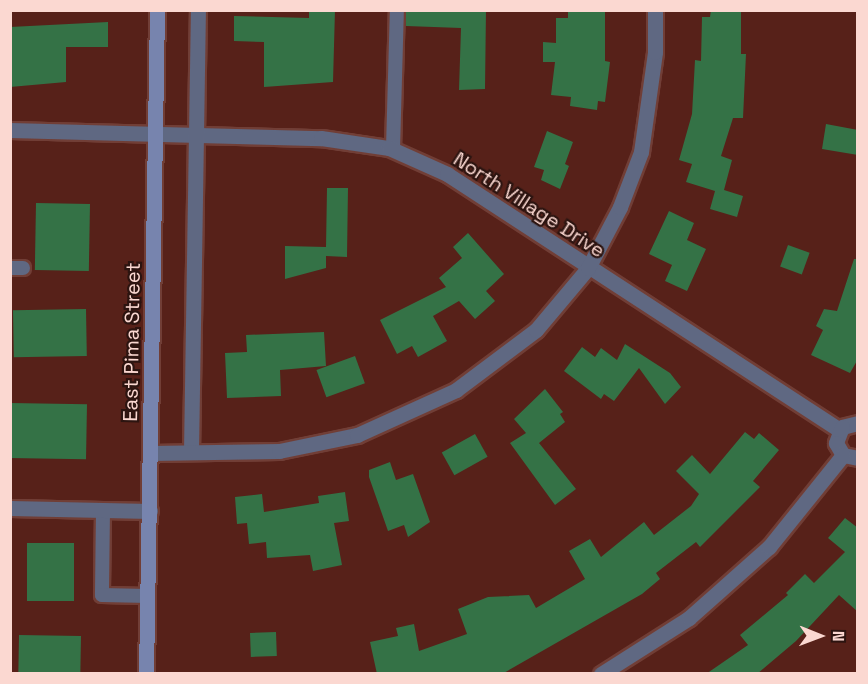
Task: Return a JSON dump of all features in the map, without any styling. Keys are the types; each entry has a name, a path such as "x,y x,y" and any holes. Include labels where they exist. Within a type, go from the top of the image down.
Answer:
{"street":[{"name":"East Pima Street","path":"146,674 157,10"},
{"path":"191,452 198,10"},
{"path":"151,453 279,451 357,435 456,390 536,330 588,268 620,207 641,152 655,52 656,10"},
{"name":"North Village Drive","path":"10,130 196,132 321,138 393,150 447,174 588,268 840,430"},
{"path":"601,674 689,618 769,547 850,457 836,443 840,430 858,423"},
{"path":"10,508 150,511"}],"lane":[{"path":"393,150 397,10"},
{"path":"103,510 102,595 148,596"}],"building":[{"path":"309,10 335,10 333,82 264,87 264,42 234,41 234,16 309,18"},
{"path":"406,10 486,10 485,89 459,90 461,28 406,26"},
{"path":"568,10 605,11 605,61 610,62 605,102 598,101 597,110 570,106 571,97 551,95 555,62 543,62 543,42 556,43 556,18 568,18"},
{"path":"711,10 741,10 741,54 746,54 743,118 733,118 721,156 732,160 724,190 743,196 737,217 710,209 715,191 686,182 692,164 679,160 692,114 695,60 701,61 702,17 710,17"},
{"path":"108,22 108,47 66,47 66,82 10,87 10,27"},
{"path":"826,124 858,130 858,155 822,149"},
{"path":"547,131 573,142 565,164 569,166 560,189 541,180 544,170 534,167"},
{"path":"327,188 348,188 347,257 326,256 326,268 285,279 285,246 326,247"},
{"path":"36,203 90,204 89,271 35,270"},
{"path":"669,211 694,223 687,240 706,249 687,291 665,281 672,265 649,254"},
{"path":"468,233 504,274 486,291 495,301 475,319 459,301 433,316 447,341 418,357 412,346 397,354 380,320 446,287 439,278 462,258 453,247"},
{"path":"788,245 810,253 802,274 780,267"},
{"path":"854,259 858,259 858,359 850,373 811,355 823,330 816,326 824,309 837,311"},
{"path":"86,309 87,356 14,357 13,310"},
{"path":"324,332 326,366 280,370 281,396 227,398 225,353 247,352 246,335"},
{"path":"625,344 670,373 681,387 665,404 639,368 614,401 604,394 601,399 564,371 582,347 595,357 601,348 617,360"},
{"path":"355,356 365,383 326,397 316,370"},
{"path":"545,389 563,412 560,414 565,422 539,443 576,489 555,505 510,443 526,433 514,419"},
{"path":"10,403 87,404 86,459 10,458"},
{"path":"745,432 754,439 759,433 779,450 753,481 760,487 700,547 696,542 656,573 660,579 642,594 502,674 377,674 370,642 398,636 396,628 414,624 419,651 467,634 458,609 488,597 529,595 536,608 585,579 569,551 590,539 601,557 644,522 654,535 691,506 699,494 676,471 692,455 710,474"},
{"path":"475,434 488,457 454,475 442,452"},
{"path":"390,462 396,480 413,474 430,522 408,537 404,525 388,531 369,477 369,470"},
{"path":"345,492 349,521 334,523 342,565 313,571 310,555 267,558 266,542 249,544 247,523 237,524 235,497 262,494 264,512 319,503 318,496"},
{"path":"845,518 858,528 858,612 839,595 796,641 757,674 706,674 748,645 740,635 788,595 786,593 805,574 814,583 845,552 828,538"},
{"path":"27,543 74,543 74,601 27,601"},
{"path":"276,632 277,656 251,657 250,633"},
{"path":"19,635 81,636 80,674 18,674"}]}
